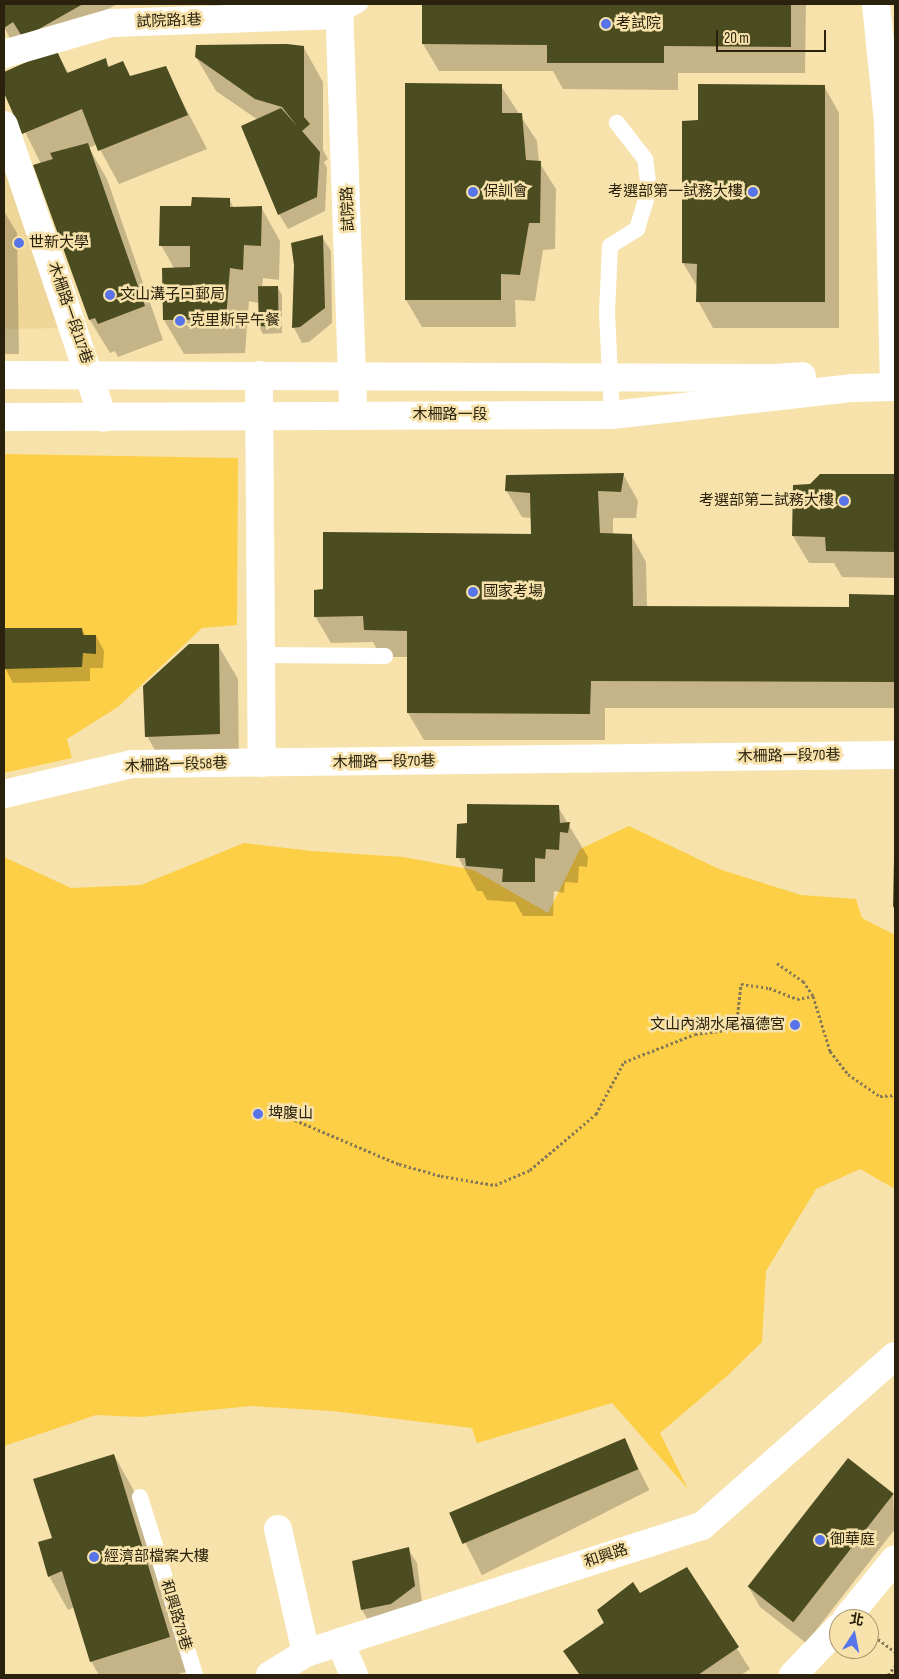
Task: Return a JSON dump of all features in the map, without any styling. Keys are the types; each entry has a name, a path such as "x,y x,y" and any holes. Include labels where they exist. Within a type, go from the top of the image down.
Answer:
{"street":[{"path":"4,375 895,378 888,123 876,4"},
{"name":"試院路1巷","path":"4,54 111,22 346,8"},
{"name":"試院路","path":"346,8 353,414"},
{"name":"木柵路一段117巷","path":"4,125 92,376 103,418"},
{"path":"259,375 262,763"},
{"name":"木柵路一段","path":"4,417 103,418 353,414 612,416 854,388 895,378"},
{"name":"木柵路一段70巷","path":"262,763 895,755"},
{"name":"木柵路一段58巷","path":"4,794 132,764 262,763"},
{"name":"和興路","path":"270,1675 306,1653 702,1526 895,1356"},
{"path":"278,1529 306,1653"},
{"path":"854,1609 895,1559"},
{"path":"793,1675 829,1637"},
{"path":"340,1642 354,1675"}],"lane":[{"path":"612,416 607,312 610,246 637,229 649,190 644,159 617,123"},
{"path":"262,655 385,656"},
{"name":"和興路79巷","path":"140,1497 195,1675"}],"path":[{"path":"777,963 803,980 813,996 830,1050 848,1074 880,1096 895,1095"},
{"path":"281,1114 399,1164 441,1176 495,1185 530,1170 596,1114 624,1062 695,1034 736,1028 741,984 768,988 797,999 813,996"},
{"path":"879,1640 895,1652"},
{"path":"888,1675 895,1666"}],"shaded area":[{"name":"世新大學","path":"4,158 63,328 4,329"},
{"path":"4,454 238,458 237,625 202,628 118,707 67,739 72,758 4,773"},
{"path":"629,826 719,869 801,895 856,899 862,918 895,935 895,1189 860,1169 816,1189 766,1271 762,1342 726,1377 660,1433 688,1489 612,1403 477,1443 472,1428 332,1411 251,1406 140,1417 96,1415 4,1446 4,857 71,888 141,885 244,843 312,851 403,857 474,870 548,913 580,849"}],"building":[{"path":"4,4 83,4 23,38 13,22 4,28"},
{"name":"考試院","path":"422,4 791,4 791,47 664,46 664,63 547,63 547,45 422,44"},
{"path":"287,44 304,46 304,117 310,124 302,131 320,152 317,197 278,215 241,126 281,108 297,126 282,107 255,99 195,57 196,45"},
{"path":"56,49 67,73 106,58 108,67 123,61 130,76 166,66 188,115 98,151 82,109 22,134 4,93 4,72"},
{"name":"保訓會","path":"405,83 502,84 502,113 522,113 526,160 541,161 540,223 529,223 520,275 501,274 501,300 405,300"},
{"name":"考選部第一試務大樓","path":"698,84 825,85 825,302 696,302 697,264 682,263 682,121 698,120"},
{"path":"88,143 145,306 98,324 95,318 89,320 33,165 53,159 50,153"},
{"path":"192,197 230,198 230,207 262,206 261,246 244,245 243,270 230,268 226,319 163,320 162,268 190,267 190,246 159,246 160,206 191,206"},
{"path":"323,235 325,308 300,327 292,328 294,265 291,243"},
{"path":"258,286 278,286 279,326 259,326"},
{"name":"國家考場","path":"624,473 621,492 598,491 600,533 632,534 633,606 849,607 849,594 895,595 895,682 591,681 590,714 407,713 407,631 364,630 363,616 314,617 314,590 323,589 323,532 531,534 530,493 505,491 506,475"},
{"name":"考選部第二試務大樓","path":"820,474 895,474 895,552 826,551 825,537 792,536 793,485 810,484"},
{"path":"4,628 82,628 83,635 96,635 96,654 83,653 82,667 4,669"},
{"path":"189,644 219,644 220,734 145,737 143,686"},
{"path":"467,804 559,805 560,823 570,822 568,833 560,832 559,850 546,849 545,859 535,858 535,882 502,882 503,869 466,866 465,858 456,858 457,824 467,823"},
{"path":"895,813 895,910 893,906"},
{"path":"625,1438 638,1469 462,1544 449,1513"},
{"name":"經濟部檔案大樓","path":"114,1454 170,1637 90,1662 62,1571 48,1577 38,1542 52,1538 33,1479"},
{"name":"御華庭","path":"848,1458 894,1494 793,1622 748,1586"},
{"path":"409,1547 415,1586 391,1604 361,1610 352,1561"},
{"path":"687,1567 739,1647 698,1675 580,1675 563,1651 604,1623 597,1610 633,1582 640,1593"}],"place":[{"name":"考試院","path":"606,24"},
{"name":"保訓會","path":"473,192"},
{"name":"考選部第一試務大樓","path":"753,192"},
{"name":"世新大學","path":"19,243"},
{"name":"文山溝子口郵局","path":"110,295"},
{"name":"克里斯早午餐","path":"180,321"},
{"name":"考選部第二試務大樓","path":"844,501"},
{"name":"國家考場","path":"473,592"},
{"name":"文山內湖水尾福德宮","path":"795,1025"},
{"name":"埤腹山","path":"258,1114"},
{"name":"御華庭","path":"820,1540"},
{"name":"經濟部檔案大樓","path":"94,1557"}]}
